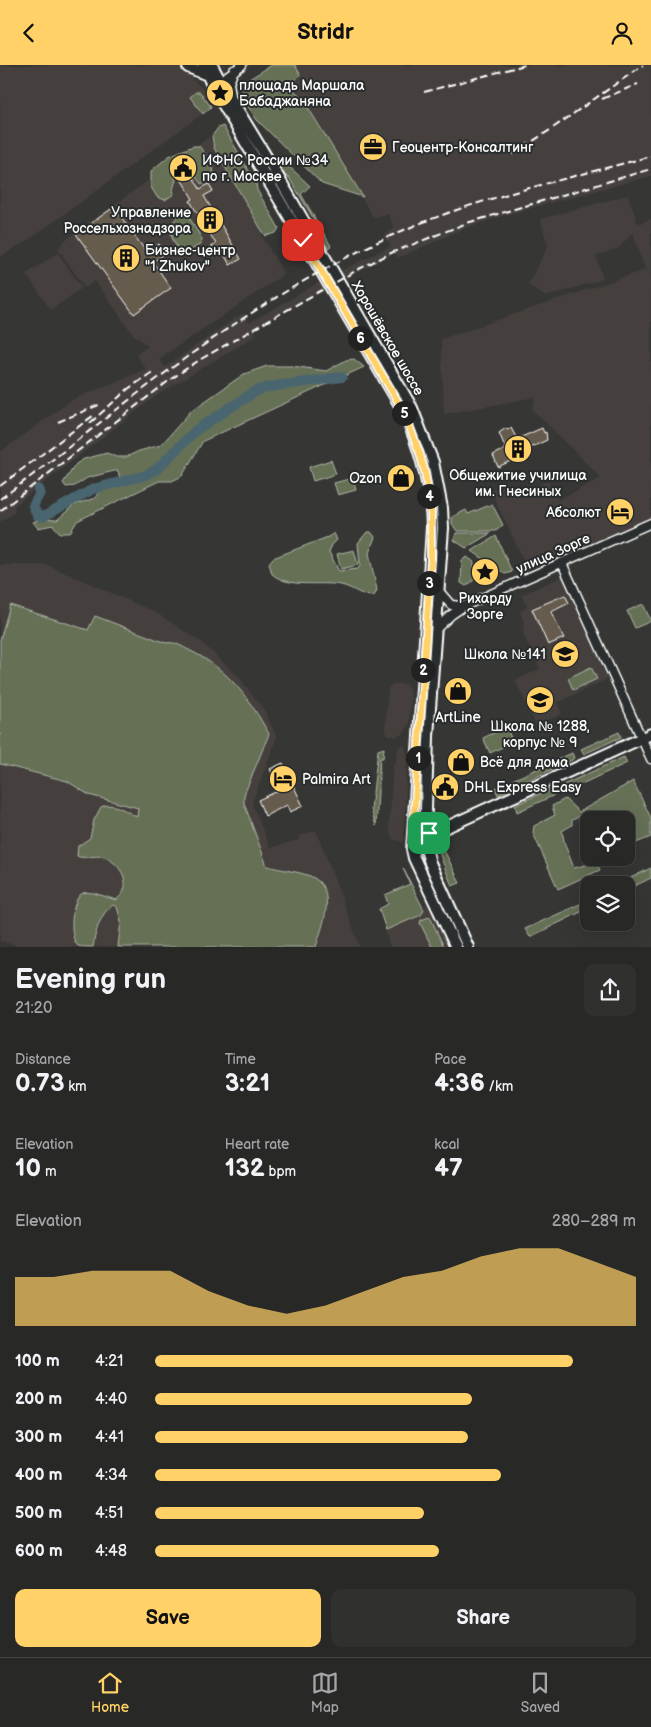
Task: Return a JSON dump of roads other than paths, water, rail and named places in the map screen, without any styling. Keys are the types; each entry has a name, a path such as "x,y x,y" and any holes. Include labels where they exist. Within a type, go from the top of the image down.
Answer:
{"main road":[{"path":"212,65 216,84"},
{"path":"187,66 216,84 234,101 328,272"},
{"path":"187,66 204,68 216,84 328,272"},
{"name":"Хорошёвское шоссе","path":"328,272 412,408 431,455 442,517 439,591 428,737 424,834 428,858 468,947"},
{"name":"Хорошёвское шоссе","path":"328,272 404,412 420,454 429,497 432,520 431,558 412,847 414,859 456,947"},
{"path":"412,847 414,839 424,834 453,824 646,736"},
{"path":"414,817 415,829 424,834"}],"street":[{"path":"216,84 242,65"},
{"path":"234,69 229,83 234,101"},
{"name":"улица Зорге","path":"436,629 464,606 651,523"},
{"path":"562,563 646,736 651,759"},
{"path":"439,591 451,605 464,606"}],"waterway":[{"path":"38,489 40,493 33,506 37,515 43,517 93,489 146,475 157,469 196,430 256,391 269,387 342,377"}],"railway":[{"path":"424,92 525,65"},
{"path":"513,154 643,65"},
{"path":"602,99 638,84"},
{"path":"0,499 191,354 272,300 355,253 416,225 482,202 651,156"},
{"path":"0,511 171,379 201,359 359,269 391,253 467,223 651,169"},
{"path":"90,423 128,389 154,371"},
{"path":"58,422 101,404"},
{"path":"0,486 94,415"}],"place":[{"name":"площадь Маршала Бабаджаняна","path":"220,93"},
{"name":"Геоцентр-Консалтинг","path":"373,147"},
{"name":"ИФНС России №34 по г. Москве","path":"183,168"},
{"name":"Управление Россельхознадзора","path":"210,220"},
{"name":"Бизнес-центр \"1 Zhukov\"","path":"126,258"},
{"name":"Общежитие училища им. Гнесиных","path":"518,449"},
{"name":"Ozon","path":"401,478"},
{"name":"Абсолют","path":"620,512"},
{"name":"Рихарду Зорге","path":"485,572"},
{"name":"Школа №141","path":"565,654"},
{"name":"ArtLine","path":"458,691"},
{"name":"Школа № 1288, корпус № 9","path":"540,700"},
{"name":"Всё для дома","path":"461,762"},
{"name":"Palmira Art","path":"283,779"},
{"name":"DHL Express Easy","path":"445,787"}]}
